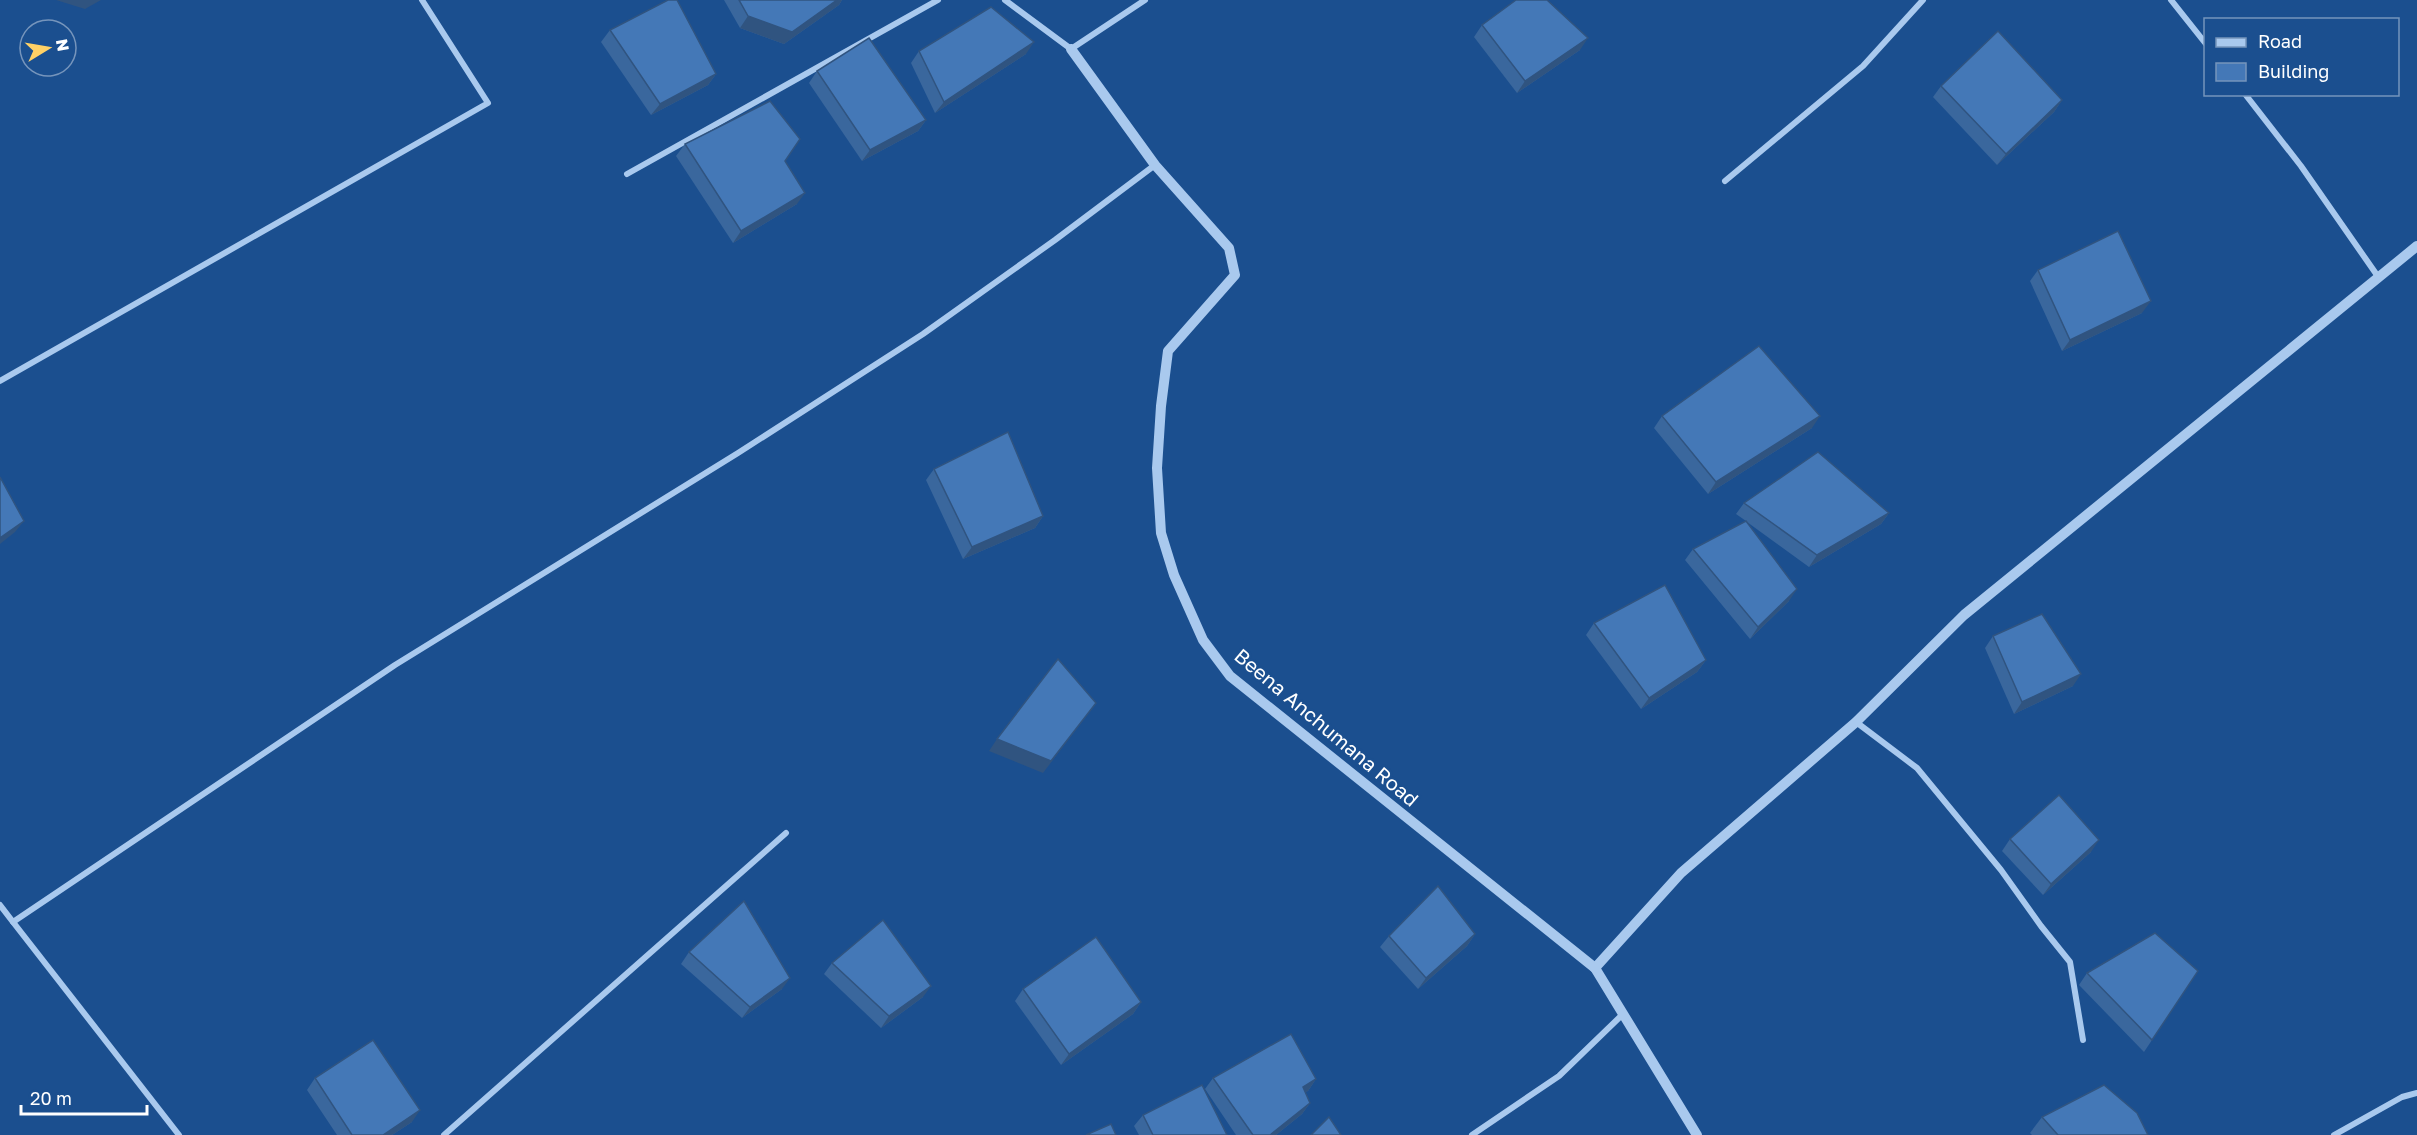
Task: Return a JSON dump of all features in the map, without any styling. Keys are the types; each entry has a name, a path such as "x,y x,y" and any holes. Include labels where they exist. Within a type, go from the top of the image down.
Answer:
{"street":[{"path":"0,381 488,104 422,0"},
{"path":"627,174 938,0"},
{"name":"Beena Anchumana Road","path":"1005,0 1071,49 1155,165 1229,248 1235,275 1168,351 1161,406 1157,468 1161,533 1174,576 1203,640 1230,676 1596,968 1697,1135"},
{"path":"1071,49 1145,0"},
{"path":"1725,181 1863,66 1923,0"},
{"path":"2171,0 2204,43"},
{"path":"2247,96 2301,166 2379,278"},
{"path":"14,922 395,665 738,453 923,334 1155,165"},
{"path":"1596,968 1681,873 1856,722 1964,615 2417,246"},
{"path":"1856,722 1917,768 2001,870 2070,962 2083,1040"},
{"path":"444,1135 786,832"},
{"path":"0,905 179,1135"},
{"path":"1472,1135 1559,1076 1623,1014"},
{"path":"2334,1135 2402,1097 2417,1093"}],"building":[{"path":"668,0 677,0 716,74 660,104 610,30"},
{"path":"739,0 837,0 792,32 748,16"},
{"path":"1516,0 1547,0 1588,38 1525,81 1482,25"},
{"path":"991,7 1034,42 944,102 919,51"},
{"path":"1998,31 2062,100 2006,154 1941,86"},
{"path":"869,38 926,120 870,150 817,71"},
{"path":"770,101 800,139 785,161 805,193 741,231 685,144"},
{"path":"2118,231 2151,301 2070,340 2038,270"},
{"path":"1759,346 1820,416 1716,482 1662,416"},
{"path":"1008,432 1043,516 972,547 934,469"},
{"path":"1818,452 1889,513 1817,555 1744,503"},
{"path":"0,477 24,521 0,538"},
{"path":"1746,521 1797,589 1758,627 1693,549"},
{"path":"1665,585 1706,660 1649,698 1594,623"},
{"path":"2042,614 2081,674 2022,702 1993,636"},
{"path":"1058,659 1096,703 1051,761 997,739"},
{"path":"2059,795 2099,840 2051,884 2010,839"},
{"path":"1438,886 1475,934 1426,978 1389,936"},
{"path":"744,901 790,978 750,1007 689,952"},
{"path":"883,920 931,986 889,1016 832,963"},
{"path":"2155,933 2198,971 2152,1040 2087,973"},
{"path":"1096,937 1141,1002 1069,1054 1023,989"},
{"path":"1291,1034 1316,1079 1303,1087 1310,1103 1270,1135 1253,1135 1213,1078"},
{"path":"373,1040 420,1110 383,1135 352,1135 315,1078"},
{"path":"1202,1085 1227,1135 1153,1135 1143,1115"},
{"path":"2104,1085 2137,1113 2148,1135 2058,1135 2042,1117"},
{"path":"1329,1117 1341,1135 1311,1135"},
{"path":"1111,1124 1116,1135 1086,1135"}]}
